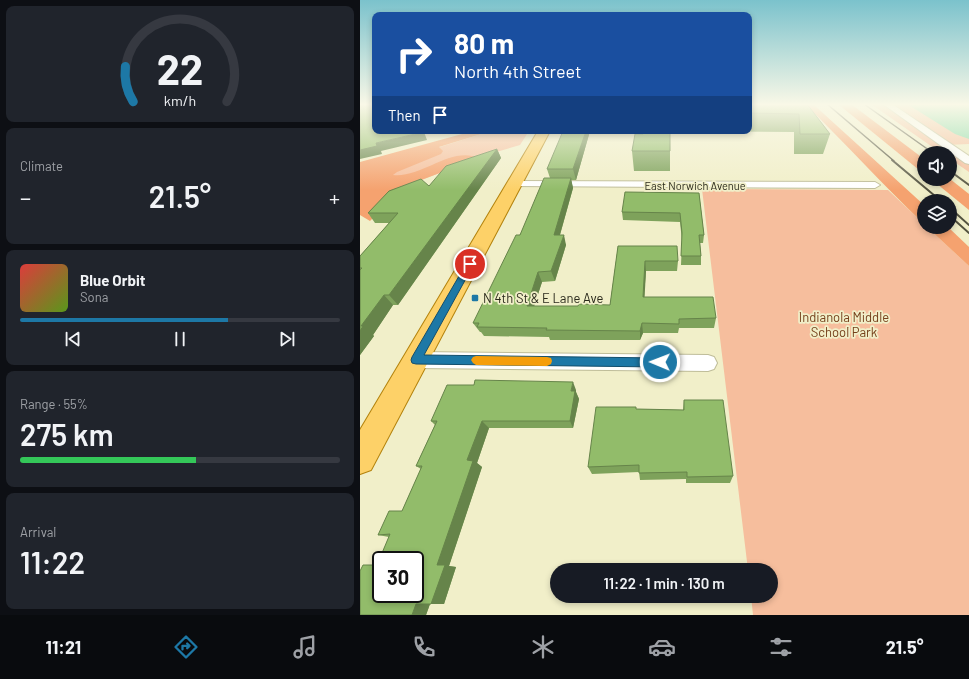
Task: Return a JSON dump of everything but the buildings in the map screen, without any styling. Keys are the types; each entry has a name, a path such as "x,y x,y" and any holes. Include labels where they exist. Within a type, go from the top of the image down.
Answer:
{"main road":[{"path":"360,459 542,134"}],"street":[{"path":"928,133 969,161"},
{"name":"East Norwich Avenue","path":"515,184 875,185"},
{"path":"416,360 708,363"}],"green space":[{"path":"912,133 969,133 969,144 946,145 947,146 931,146"},
{"path":"481,134 527,134 520,145 493,153 360,203 360,172"},
{"path":"957,153 969,161 969,172 957,164"},
{"name":"Indianola Middle School Park","path":"702,189 888,190 917,217 917,234 935,234 969,266 969,615 753,615 752,603 778,603 778,563 747,563"}],"shaded area":[{"path":"834,133 845,133 917,199 917,217"},
{"path":"873,133 889,133 917,154 917,168"},
{"path":"953,133 969,133 969,139"},
{"path":"462,134 481,134 439,147 443,151 441,154 393,175 404,175 415,172 458,156 468,155 479,158 395,190 393,198 370,221 360,215 360,162"},
{"path":"957,185 969,194 969,210 957,200 957,194 949,194 940,186 957,186"},
{"path":"935,234 955,234 969,247 969,266"}],"railway":[{"path":"861,133 894,161"},
{"path":"904,133 923,146"},
{"path":"892,160 933,194"},
{"path":"957,176 969,185"},
{"path":"957,214 969,225"},
{"path":"957,222 969,233"}],"slow traffic":[{"path":"476,360 547,361"}],"place":[{"name":"N 4th St & E Lane Ave","path":"475,298"}],"route":[{"path":"470,264 416,360 660,362"}]}
